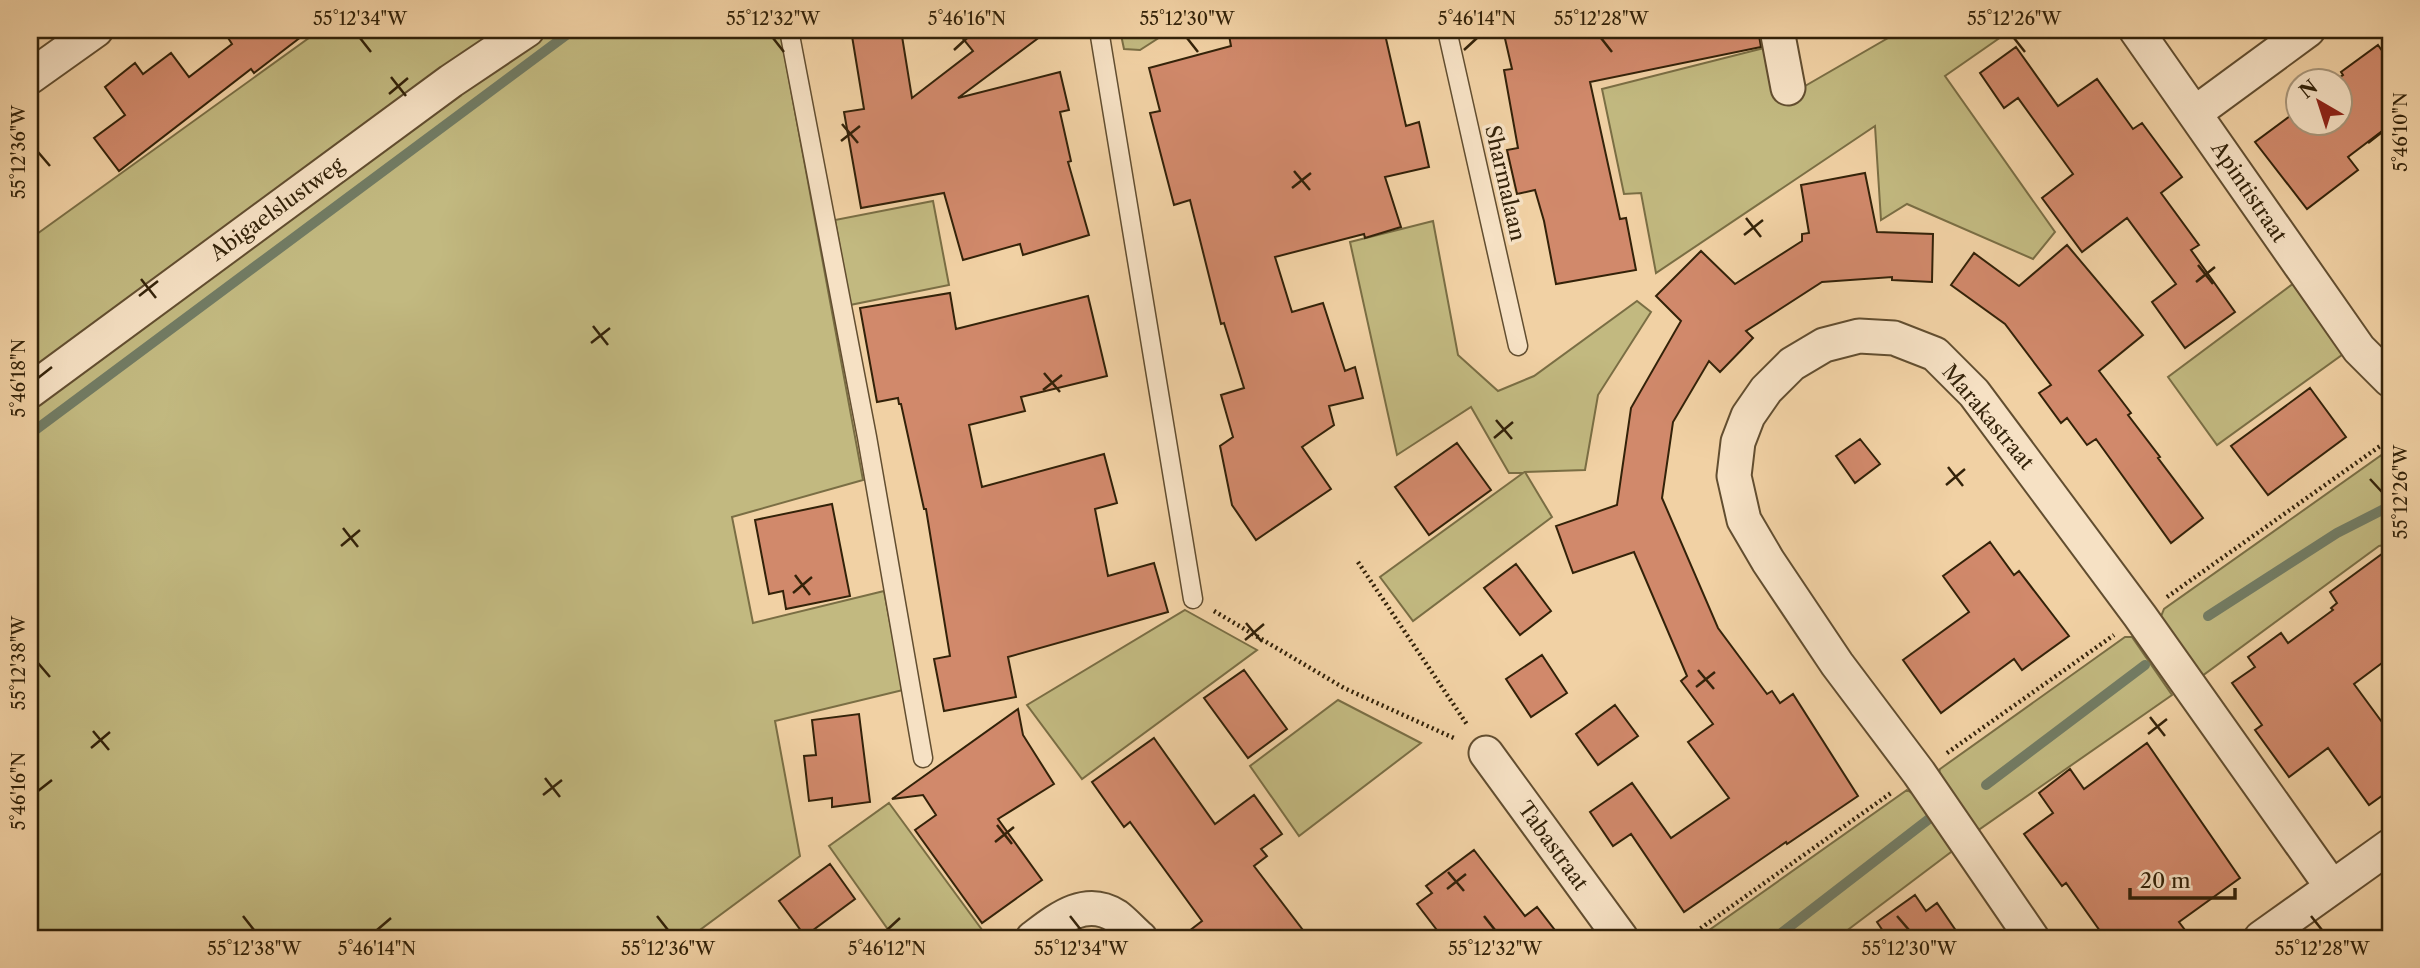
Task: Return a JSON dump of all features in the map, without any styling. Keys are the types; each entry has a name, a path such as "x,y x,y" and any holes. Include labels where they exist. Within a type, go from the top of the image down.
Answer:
{"street":[{"path":"30,77 96,30"},
{"name":"Abigaelslustweg","path":"30,391 451,81 527,30"},
{"path":"1777,30 1788,88"},
{"name":"Apintistraat","path":"2136,30 2359,349 2390,380"},
{"path":"2195,113 2308,30"},
{"name":"Marakastraat","path":"2032,938 1919,773 1837,664 1744,520 1734,476 1738,442 1748,416 1766,390 1792,364 1824,345 1859,337 1894,338 1935,354 1974,393 2140,617 2332,887"},
{"name":"Tabastraat","path":"1486,753 1621,938"},
{"path":"2261,938 2390,846"},
{"path":"1033,938 1061,917 1091,906 1115,915 1140,938"}],"lane":[{"path":"789,30 867,437 923,758"},
{"path":"1099,30 1194,599"},
{"name":"Sharmalaan","path":"1447,30 1518,346"}],"path":[{"path":"1687,938 2390,439"},
{"path":"1359,562 1486,753"},
{"path":"1194,599 1344,688 1486,753"}],"shaded area":[{"path":"320,30 512,30 30,380 30,239"},
{"path":"545,30 780,30 863,480 732,517 753,623 884,591 903,690 775,721 800,856 689,938 30,938 30,404 451,94"},
{"path":"1120,30 1171,30 1140,50 1124,49"},
{"path":"1902,30 2011,30 1945,76 2055,232 2033,259 1907,204 1881,220 1875,126 1656,273 1641,193 1624,194 1602,89 1768,47 1779,101"},
{"path":"933,201 949,285 850,305 835,220"},
{"path":"1433,221 1458,355 1498,391 1534,376 1637,301 1651,312 1598,395 1585,470 1525,472 1552,517 1413,621 1380,577 1523,473 1509,473 1471,407 1397,455 1350,242"},
{"path":"2294,283 2346,352 2217,445 2168,377"},
{"path":"2390,449 2390,544 2379,546 2202,676 2160,619 2164,609"},
{"path":"1185,610 1257,650 1082,779 1027,705"},
{"path":"2125,637 2132,637 2172,695 1977,831 1938,777 1940,769"},
{"path":"1338,700 1421,743 1299,836 1250,766"},
{"path":"1907,790 1918,797 1955,849 1837,938 1698,938"},
{"path":"889,803 988,938 894,938 829,846"}],"building":[{"path":"223,30 310,30 254,73 251,69 119,171 94,138 125,115 105,87 135,63 143,74 171,53 189,77 232,44"},
{"path":"851,30 901,30 912,98 973,51 956,30 1049,30 958,98 1060,72 1069,110 1060,112 1071,161 1068,162 1089,235 1023,255 1020,244 963,260 944,193 861,208 844,112 864,109"},
{"path":"1228,30 1384,30 1406,126 1419,122 1429,167 1385,177 1401,227 1365,238 1364,234 1275,257 1292,312 1323,303 1345,371 1355,367 1363,398 1329,406 1334,425 1302,447 1331,489 1256,540 1232,505 1220,446 1233,437 1221,395 1244,388 1224,323 1221,324 1190,200 1174,205 1150,113 1160,111 1149,68 1231,46"},
{"path":"1503,30 1758,30 1761,47 1590,82 1620,219 1626,218 1636,270 1556,284 1535,190 1517,194 1507,150 1518,148 1504,70 1512,69"},
{"path":"2378,45 2390,62 2390,125 2348,157 2358,170 2307,209 2255,142 2284,120 2284,136 2354,136 2354,66 2349,66"},
{"path":"2016,47 2058,106 2097,79 2133,129 2142,123 2182,177 2161,193 2199,245 2191,250 2235,312 2185,348 2152,302 2176,284 2127,218 2082,252 2042,198 2073,174 2018,98 2004,108 1980,73"},
{"path":"1865,173 1877,232 1933,234 1932,282 1892,280 1892,277 1822,282 1746,331 1753,338 1720,372 1709,361 1673,422 1662,498 1718,628 1767,694 1772,691 1780,703 1793,694 1858,796 1684,912 1631,834 1613,846 1590,812 1632,783 1671,838 1729,798 1688,742 1713,724 1681,681 1687,676 1634,552 1573,573 1556,526 1617,505 1631,408 1681,321 1656,296 1701,251 1735,284 1802,241 1802,234 1809,233 1801,185"},
{"path":"2067,245 2143,335 2099,371 2203,518 2171,543 2096,439 2087,445 2067,418 2061,423 2039,393 2051,385 2005,324 1951,285 1974,253 2019,286"},
{"path":"950,293 956,329 1088,296 1107,376 1021,397 1025,411 969,425 982,487 1104,454 1117,503 1095,509 1108,576 1154,563 1168,612 1008,657 1016,697 944,711 934,659 950,656 926,509 901,404 898,398 877,402 860,308"},
{"path":"2310,388 2346,437 2268,495 2231,446"},
{"path":"1860,439 1880,464 1855,483 1836,456"},
{"path":"1457,443 1491,490 1429,535 1395,487"},
{"path":"832,504 850,596 786,609 783,591 769,594 755,520"},
{"path":"1990,542 2014,575 2019,571 2069,636 2022,670 2014,659 1941,713 1903,660 1969,612 1943,576"},
{"path":"2390,548 2390,657 2354,684 2390,733 2390,790 2369,805 2328,748 2289,777 2255,730 2262,725 2232,683 2255,667 2248,657 2281,633 2288,643 2333,610 2331,608 2337,603 2330,592"},
{"path":"1516,564 1551,611 1520,635 1484,588"},
{"path":"1542,655 1567,693 1531,717 1506,679"},
{"path":"1244,670 1287,729 1248,758 1204,698"},
{"path":"1615,705 1638,736 1598,765 1576,734"},
{"path":"1018,709 1023,735 1054,784 998,819 1042,880 982,923 915,830 936,815 923,795 892,799"},
{"path":"859,714 870,802 832,807 832,798 809,801 804,756 816,755 812,720"},
{"path":"1154,738 1215,824 1254,795 1282,834 1261,849 1267,856 1254,866 1309,938 1180,938 1202,921 1130,822 1124,827 1092,782"},
{"path":"2147,743 2240,878 2179,922 2191,938 2105,938 2066,883 2062,886 2024,834 2053,813 2039,793 2070,769 2084,789"},
{"path":"1474,850 1525,916 1537,907 1561,938 1443,938 1417,904 1432,893 1426,886"},
{"path":"830,864 855,899 805,936 779,901"},
{"path":"1915,895 1926,911 1937,903 1961,938 1885,938 1887,937 1877,922"}],"waterway":[{"path":"30,434 573,30"},
{"path":"2208,616 2337,533 2390,506"},
{"path":"1986,785 2145,665"},
{"path":"1775,938 1929,819"}]}
